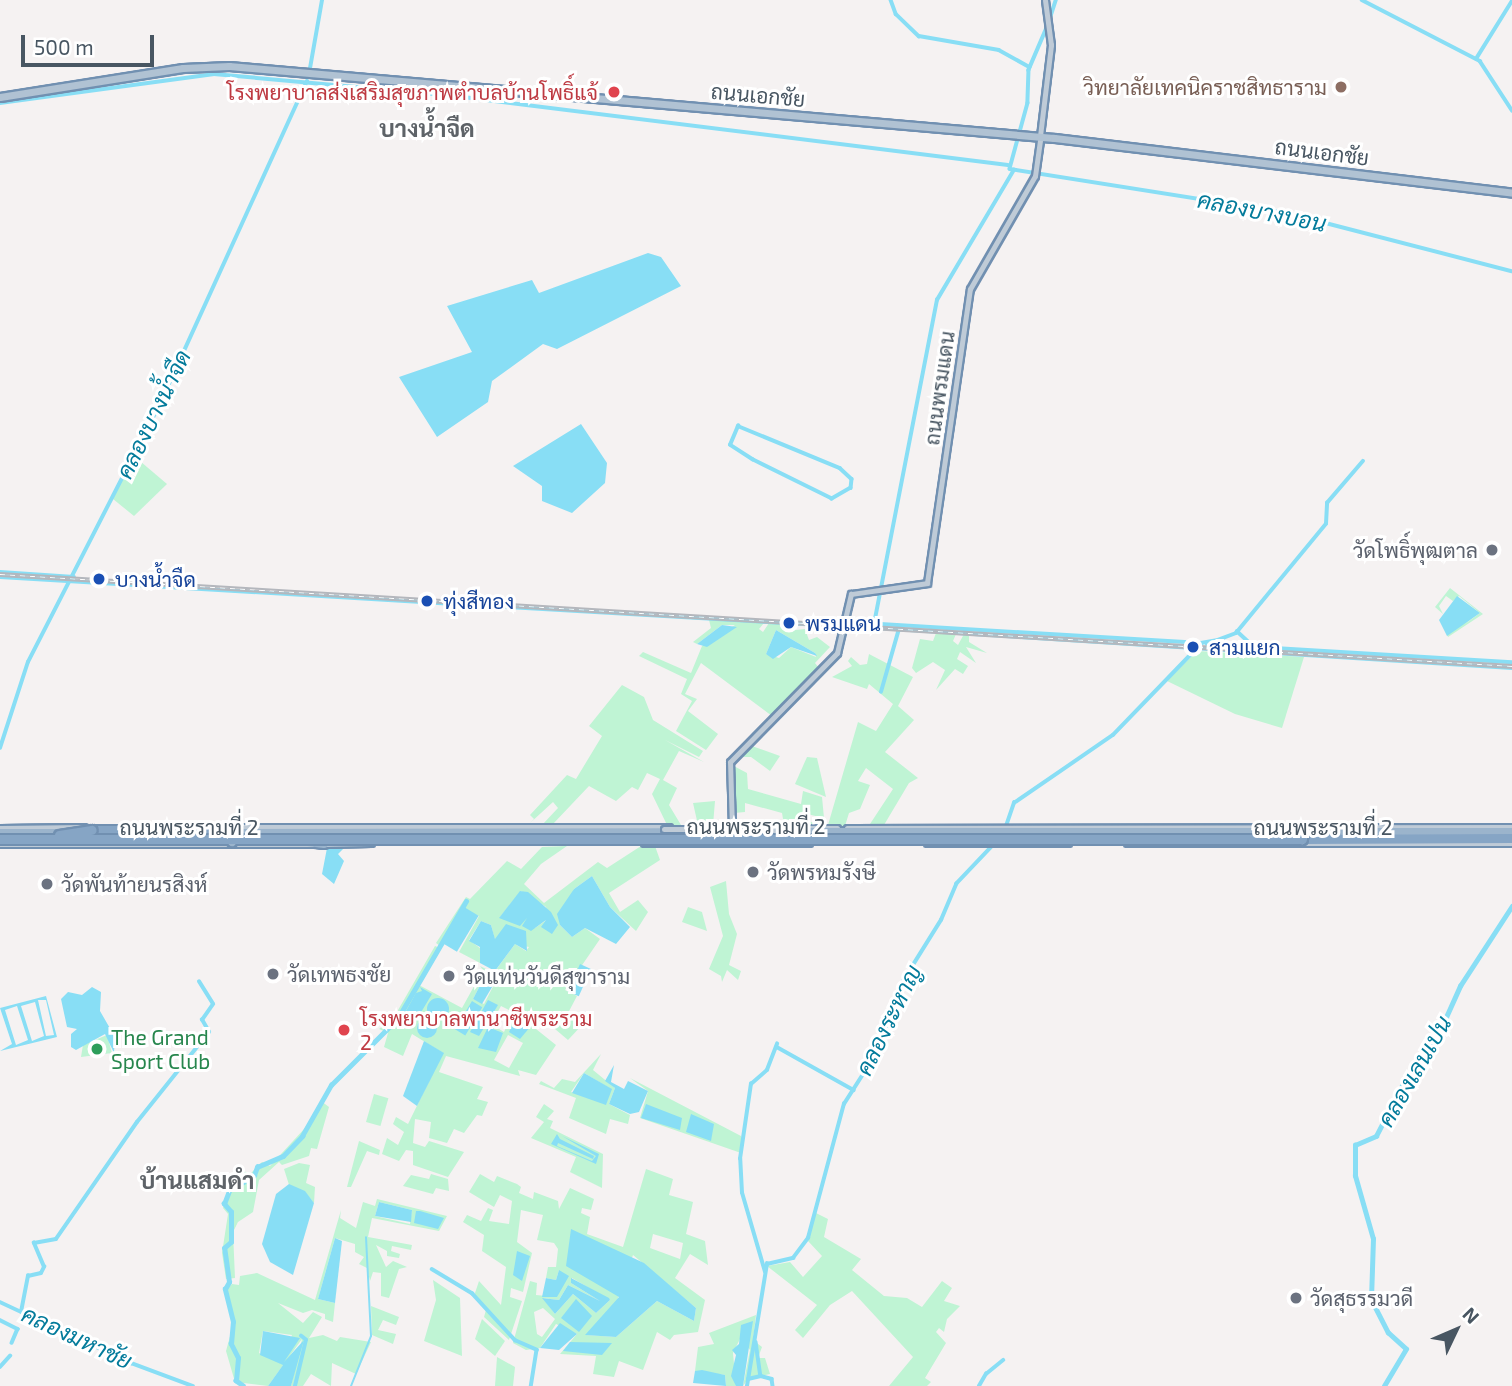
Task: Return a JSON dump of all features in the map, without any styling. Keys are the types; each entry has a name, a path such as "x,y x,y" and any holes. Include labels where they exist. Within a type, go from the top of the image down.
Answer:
{"highway":[{"path":"475,836 499,828"},
{"path":"1033,828 1076,833"},
{"path":"57,837 92,830 304,830 322,836"},
{"path":"231,830 227,836 232,842"},
{"path":"1211,836 1232,830"},
{"name":"ถนนพระรามที่ 2","path":"475,836 743,838 1076,833 1211,836"},
{"path":"0,836 304,842 322,836"},
{"name":"ถนนพระรามที่ 2","path":"0,836 1512,836"},
{"path":"475,836 498,843"},
{"path":"1211,836 1232,843"},
{"path":"57,837 1512,836"}],"main road":[{"name":"ถนนพรมแดน","path":"732,828 730,762 837,653 853,592 927,583 970,289 1036,174 1049,22 1045,0"},
{"name":"ถนนเอกชัย","path":"0,98 222,66 310,76 401,81 1040,138 1512,195"},
{"name":"ถนนพระรามที่ 2","path":"0,836 322,836 499,828 608,827 835,828 1000,836"},
{"path":"608,827 710,829 716,834 711,841 615,843"},
{"path":"834,843 743,838 746,830 835,828"},
{"name":"ถนนพระรามที่ 2","path":"0,836 322,836 498,843 834,843 1000,836 1033,828 1211,836"},
{"path":"1232,830 1301,830 1305,835 1301,842 1232,843"}],"green space":[{"path":"134,456 167,484 134,516 113,499"},
{"path":"1450,588 1483,614 1448,637 1441,620 1459,598 1478,613 1465,624 1480,613 1459,596 1453,601 1446,596 1439,606 1443,614 1435,607"},
{"path":"709,620 764,623 759,629 763,632 769,623 796,625 796,630 805,629 809,640 817,637 830,647 815,663 819,668 772,716 701,663 685,694 697,699 688,711 718,734 706,750 676,731 692,701 681,694 687,679 639,656 643,652 691,673 702,646 735,625 722,625 697,644 693,642 711,628","holes":["776,630 815,653 816,657 791,647 779,658 766,654"]},
{"path":"936,633 956,634 953,641 958,645 964,634 969,635 969,642 987,653 966,647 976,663 960,652 957,659 968,666 963,674 955,669 936,690 945,670 933,662 916,673 912,668 920,639 933,641"},
{"path":"1197,651 1304,657 1282,728 1235,714 1167,681"},
{"path":"869,654 913,677 898,706 914,720 885,752 918,778 909,783 884,825 870,824 893,789 866,768 858,781 870,785 860,809 849,813 845,826 828,825 858,722 876,731 893,704 869,684 867,689 832,677 852,666 848,661 851,657 860,665 867,664"},
{"path":"622,685 644,697 653,720 703,751 699,757 665,740 704,762 679,751 663,780 677,788 669,805 681,825 667,825 652,794 660,779 647,773 638,790 632,787 616,801 589,786 553,824 542,825 558,808 553,802 529,824 534,819 530,815 567,775 576,779 602,736 589,726"},
{"path":"749,745 780,756 770,771 751,757 738,757"},
{"path":"807,757 817,758 826,797 795,784"},
{"path":"730,764 747,773 748,789 801,804 803,791 822,797 824,818 807,814 802,819 820,825 784,825 782,813 745,803 745,812 734,813"},
{"path":"715,801 713,825 698,825 693,803"},
{"path":"567,846 541,864 524,884 544,903 598,862 607,868 641,846 655,846 660,860 609,893 620,912 638,900 648,912 636,931 610,907 592,876 574,889 560,925 572,937 585,928 600,939 565,990 577,996 567,1015 583,1024 568,1040 542,1018 536,1029 556,1045 536,1075 518,1070 520,1076 446,1056 439,1072 483,1087 477,1099 488,1102 482,1116 477,1115 464,1133 454,1129 447,1143 429,1138 431,1122 415,1119 413,1143 425,1147 429,1141 464,1152 448,1177 413,1165 413,1151 406,1150 399,1161 382,1154 387,1138 398,1145 404,1132 393,1124 396,1117 408,1124 443,1053 412,1034 403,1056 384,1047 388,1033 379,1029 394,1017 435,946 440,948 419,985 462,1008 483,970 480,966 488,970 473,999 484,1004 498,977 493,974 515,944 495,940 491,925 481,921 469,940 480,948 480,963 459,952 479,916 462,909 440,946 436,943 466,897 470,899 507,861 521,869 542,847","holes":["521,891 546,907 548,919 535,928 527,918 500,917","515,944 529,947 526,951","501,1006 513,1012 504,1032 491,1024","508,1035 523,1043 509,1068 494,1060"]},
{"path":"726,881 729,914 737,934 729,965 741,971 738,980 727,970 722,982 721,976 709,969 723,936 710,887"},
{"path":"688,907 702,912 707,931 682,922"},
{"name":"The Grand Sport Club","path":"107,1035 112,1053 81,1057 83,1045"},
{"path":"601,1054 593,1070 615,1088 609,1104 630,1115 628,1124 610,1119 606,1134 569,1118 576,1098 539,1084 541,1081 554,1088 562,1079 575,1082","holes":["584,1073 611,1089 606,1104 571,1092"]},
{"path":"630,1078 741,1136 741,1153 640,1118 648,1091"},
{"path":"374,1094 388,1098 380,1126 366,1122"},
{"path":"321,1101 329,1107 317,1149 311,1148 309,1156 282,1165 279,1162 259,1180 253,1212 238,1222 233,1232 235,1278 226,1279 222,1253 228,1214 223,1208 236,1170 251,1173 262,1162 270,1166 305,1128"},
{"path":"544,1104 554,1111 547,1119 553,1121 550,1128 603,1154 602,1188 570,1172 576,1157 531,1138 544,1122 536,1117"},
{"path":"359,1141 380,1150 379,1155 367,1151 351,1187 347,1187"},
{"path":"299,1163 310,1165 306,1183 315,1187 314,1203 305,1192 290,1188 284,1169"},
{"path":"646,1169 673,1179 669,1195 693,1202 686,1234 705,1241 708,1265 690,1254 675,1278 705,1300 698,1332 674,1335 670,1340 657,1332 643,1370 619,1361 614,1377 593,1374 596,1356 560,1354 577,1334 556,1324 540,1348 526,1350 513,1343 530,1281 537,1283 536,1295 557,1297 559,1270 556,1280 546,1278 548,1267 556,1267 558,1249 554,1243 537,1240 543,1215 521,1210 517,1242 532,1253 523,1292 511,1288 510,1297 522,1301 509,1340 484,1317 486,1310 474,1296 479,1281 501,1305 506,1267 482,1251 484,1235 463,1222 467,1215 481,1221 488,1208 493,1210 489,1221 509,1224 512,1201 500,1195 494,1207 469,1192 480,1174 494,1182 497,1176 517,1184 521,1187 519,1193 533,1199 534,1192 558,1201 559,1209 570,1188 594,1199 591,1210 582,1208 581,1213 590,1217 587,1234 623,1247","holes":["653,1234 683,1243 680,1259 650,1248","633,1255 696,1308 694,1321 657,1301 616,1337 586,1335 617,1301","572,1278 610,1300 596,1313 573,1294 555,1314 543,1298 559,1300 568,1285 600,1301 571,1283","543,1308 555,1319 542,1337 537,1334 534,1312"]},
{"path":"431,1174 448,1179 449,1191 436,1188 433,1194 403,1186 411,1175 429,1179"},
{"path":"377,1199 447,1216 439,1231 372,1218 368,1237 412,1245 411,1250 392,1246 391,1251 400,1254 399,1258 387,1256 387,1251 376,1245 386,1267 393,1261 407,1267 399,1269 389,1298 381,1296 381,1273 373,1272 370,1281 367,1268 359,1264 364,1257 355,1252 355,1244 335,1238 318,1299 335,1303 333,1322 325,1319 325,1314 312,1310 303,1313 278,1303 303,1323 313,1312 322,1317 309,1338 323,1335 337,1341 340,1337 371,1342 356,1374 332,1363 331,1386 311,1374 303,1386 291,1386 302,1339 268,1386 235,1382 226,1351 234,1322 226,1289 232,1284 239,1285 240,1276 257,1273 315,1300 341,1210 340,1218 356,1228 363,1202 375,1206","holes":["379,1202 412,1210 410,1224 375,1216","263,1331 292,1335 282,1364 259,1353"]},
{"path":"816,1213 828,1219 824,1237 861,1259 852,1270 884,1296 907,1298 922,1307 942,1281 952,1288 944,1301 960,1306 947,1319 944,1332 939,1328 936,1332 946,1343 925,1378 931,1382 927,1386 889,1386 913,1357 852,1291 830,1305 803,1338 795,1330 817,1305 767,1266 790,1262 803,1277 822,1256 808,1241"},
{"path":"433,1280 460,1298 462,1356 424,1341 436,1300"},
{"path":"371,1306 399,1317 396,1325 383,1320 378,1330 396,1334 393,1344 372,1335"},
{"path":"756,1315 753,1340 762,1347 758,1358 765,1358 770,1374 748,1379 743,1386 750,1350 741,1337 733,1353 736,1386 726,1386 725,1375 695,1371 698,1347 714,1344 709,1333"},
{"path":"482,1319 505,1341 495,1356 475,1339"},
{"path":"497,1357 515,1367 513,1386 495,1386"}],"water":[{"path":"648,253 661,257 681,286 557,349 543,344 492,381 488,402 437,437 399,377 472,352 447,306 532,280 539,293"},
{"path":"581,424 607,463 605,483 572,513 542,501 542,486 513,466"},
{"path":"1457,596 1480,613 1447,636 1439,620"},
{"path":"722,625 737,627 707,647 697,644"},
{"path":"776,630 817,656 791,647 773,659 766,654"},
{"path":"327,848 344,848 338,854 344,861 334,884 322,874"},
{"path":"592,876 610,907 630,927 616,944 585,928 572,937 560,925 557,914 574,889"},
{"path":"520,891 528,892 551,912 558,925 552,934 541,927 546,920 531,931 522,926 527,918 520,926 499,918"},
{"path":"464,907 479,916 457,952 442,943"},
{"path":"481,921 491,925 495,939 506,924 526,931 527,951 515,944 495,971 480,963 480,947 469,941"},
{"path":"580,964 591,969 579,996 568,991"},
{"path":"488,970 498,977 482,1004 473,999"},
{"path":"92,987 101,992 100,1011 115,1037 114,1053 105,1034 76,1050 71,1047 71,1034 77,1029 67,1027 61,999 68,992 82,995"},
{"path":"420,987 432,994 411,1029 401,1020 416,993 422,991"},
{"path":"46,996 57,1037 0,1051 12,1044 0,1008","holes":["38,1000 46,1000 54,1035 46,1036","35,1002 44,1036 32,1041 21,1006","17,1006 28,1040 16,1045 5,1010"]},
{"path":"438,998 446,1001 449,1009 446,1017 438,1020 430,1017 427,1009 430,1001"},
{"path":"488,1000 498,1005 479,1036 470,1032"},
{"path":"472,1001 482,1007 465,1035 455,1029"},
{"path":"520,1009 536,1020 520,1039 509,1032"},
{"path":"423,1018 431,1018 437,1028 431,1038 423,1038 417,1032 417,1024"},
{"path":"488,1027 503,1033 496,1052 478,1048"},
{"path":"424,1041 444,1053 417,1106 403,1096"},
{"path":"614,1065 611,1082 624,1089 628,1081 648,1091 639,1112 630,1114 609,1104 615,1088 605,1081"},
{"path":"584,1073 612,1089 606,1105 572,1093"},
{"path":"646,1104 682,1118 680,1130 641,1118"},
{"path":"691,1114 714,1124 711,1141 686,1132"},
{"path":"557,1134 560,1139 594,1156 593,1159 558,1143 557,1146 592,1161 596,1156 562,1136 599,1154 596,1164 551,1144"},
{"path":"289,1184 305,1191 314,1203 293,1275 270,1262 262,1244 276,1194"},
{"path":"379,1202 412,1210 411,1222 375,1216"},
{"path":"416,1211 444,1218 438,1229 414,1223"},
{"path":"571,1229 644,1263 696,1308 694,1321 657,1301 616,1337 585,1335 619,1297 566,1266"},
{"path":"335,1238 342,1241 335,1303 318,1299"},
{"path":"517,1251 530,1256 522,1281 513,1275"},
{"path":"559,1270 569,1276 557,1297 542,1297 546,1278 556,1280"},
{"path":"571,1278 610,1300 596,1313 573,1294 555,1314 542,1298 559,1300 568,1285 600,1301 571,1283"},
{"path":"576,1299 592,1316 579,1332 561,1318"},
{"path":"753,1321 743,1386 736,1386 731,1376 736,1355 732,1350 739,1344 741,1325"},
{"path":"560,1323 577,1334 559,1350 540,1348"},
{"path":"263,1331 300,1338 284,1362 304,1340 291,1386 268,1386 283,1365 260,1355"},
{"path":"570,1342 612,1343 602,1355 563,1351"},
{"path":"695,1371 725,1375 726,1386 693,1383"}],"waterway":[{"path":"309,74 322,0"},
{"path":"891,0 896,14 919,36 999,50 1030,67"},
{"path":"1049,21 1056,0"},
{"path":"1362,0 1480,61 1512,110"},
{"path":"1476,59 1512,1"},
{"name":"คลองบางบอน","path":"1047,28 1029,70 1028,103 1010,169 1287,213 1512,271"},
{"path":"0,103 214,74 447,95 1008,165"},
{"name":"คลองบางน้ำจืด","path":"0,748 28,662 158,408 307,81"},
{"path":"874,624 937,300 1014,170"},
{"path":"738,426 840,468 852,479 851,488 832,499 753,460 730,445 738,426"},
{"path":"847,622 1201,643 1218,640 1236,633 1326,524 1327,503 1363,461"},
{"path":"0,572 74,577"},
{"path":"0,577 417,602"},
{"path":"421,602 843,626"},
{"path":"846,626 1512,668"},
{"path":"881,692 899,629"},
{"path":"1237,631 1253,646"},
{"path":"1207,644 1512,662"},
{"name":"คลองระหาญ","path":"1005,829 1014,803 1113,735 1196,649"},
{"name":"คลองระหาญ","path":"747,1386 767,1264 793,1258 808,1238 844,1104 876,1054 903,981 941,920 956,884 994,844"},
{"path":"243,1386 236,1381 238,1358 231,1344 233,1322 225,1289 229,1282 224,1248 231,1242 231,1212 224,1204 234,1178 243,1182 254,1175 257,1167 283,1156 302,1136 331,1085 398,1018 466,901"},
{"name":"คลองเลนเปน","path":"1384,1386 1406,1349 1388,1333 1371,1299 1373,1239 1355,1176 1355,1145 1376,1136 1407,1076 1438,1035 1460,986 1512,906"},
{"path":"21,1312 28,1276 41,1273 44,1267 34,1243 56,1239 137,1122 209,1032 202,1020 213,1004 199,982"},
{"path":"765,1272 742,1193 740,1159 751,1084 767,1070 777,1044"},
{"path":"777,1047 854,1090"},
{"path":"351,1386 371,1336 366,1237"},
{"path":"432,1269 472,1293 515,1340 537,1350 531,1386"},
{"name":"คลองมหาชัย","path":"0,1302 131,1363 193,1386"},
{"path":"0,1320 18,1329 12,1343"},
{"path":"295,1386 306,1340 301,1336"},
{"path":"756,1342 761,1376 772,1379 773,1386"},
{"path":"0,1367 10,1356"},
{"path":"979,1386 986,1374 1003,1360"},
{"path":"748,1379 761,1376"}],"railway":[{"path":"0,574 1512,666"}],"place":[{"name":"วิทยาลัยเทคนิคราชสิทธาราม","path":"1341,87"},
{"name":"โรงพยาบาลส่งเสริมสุขภาพตำบลบ้านโพธิ์แจ้","path":"614,92"},
{"name":"วัดโพธิ์พุฒตาล","path":"1492,550"},
{"name":"บางน้ำจืด","path":"99,579"},
{"name":"ทุ่งสีทอง","path":"427,601"},
{"name":"พรมแดน","path":"789,623"},
{"name":"สามแยก","path":"1193,647"},
{"name":"วัดพรหมรังษี","path":"753,872"},
{"name":"วัดพันท้ายนรสิงห์","path":"47,884"},
{"name":"วัดเทพธงชัย","path":"273,974"},
{"name":"วัดแท่นวันดีสุขาราม","path":"449,976"},
{"name":"โรงพยาบาลพานาซีพระราม 2","path":"344,1030"},
{"name":"The Grand Sport Club","path":"97,1049"},
{"name":"วัดสุธรรมวดี","path":"1296,1298"}],"district":[{"name":"บางน้ำจืด","path":"427,128"},
{"name":"บ้านแสมดำ","path":"197,1180"}]}
